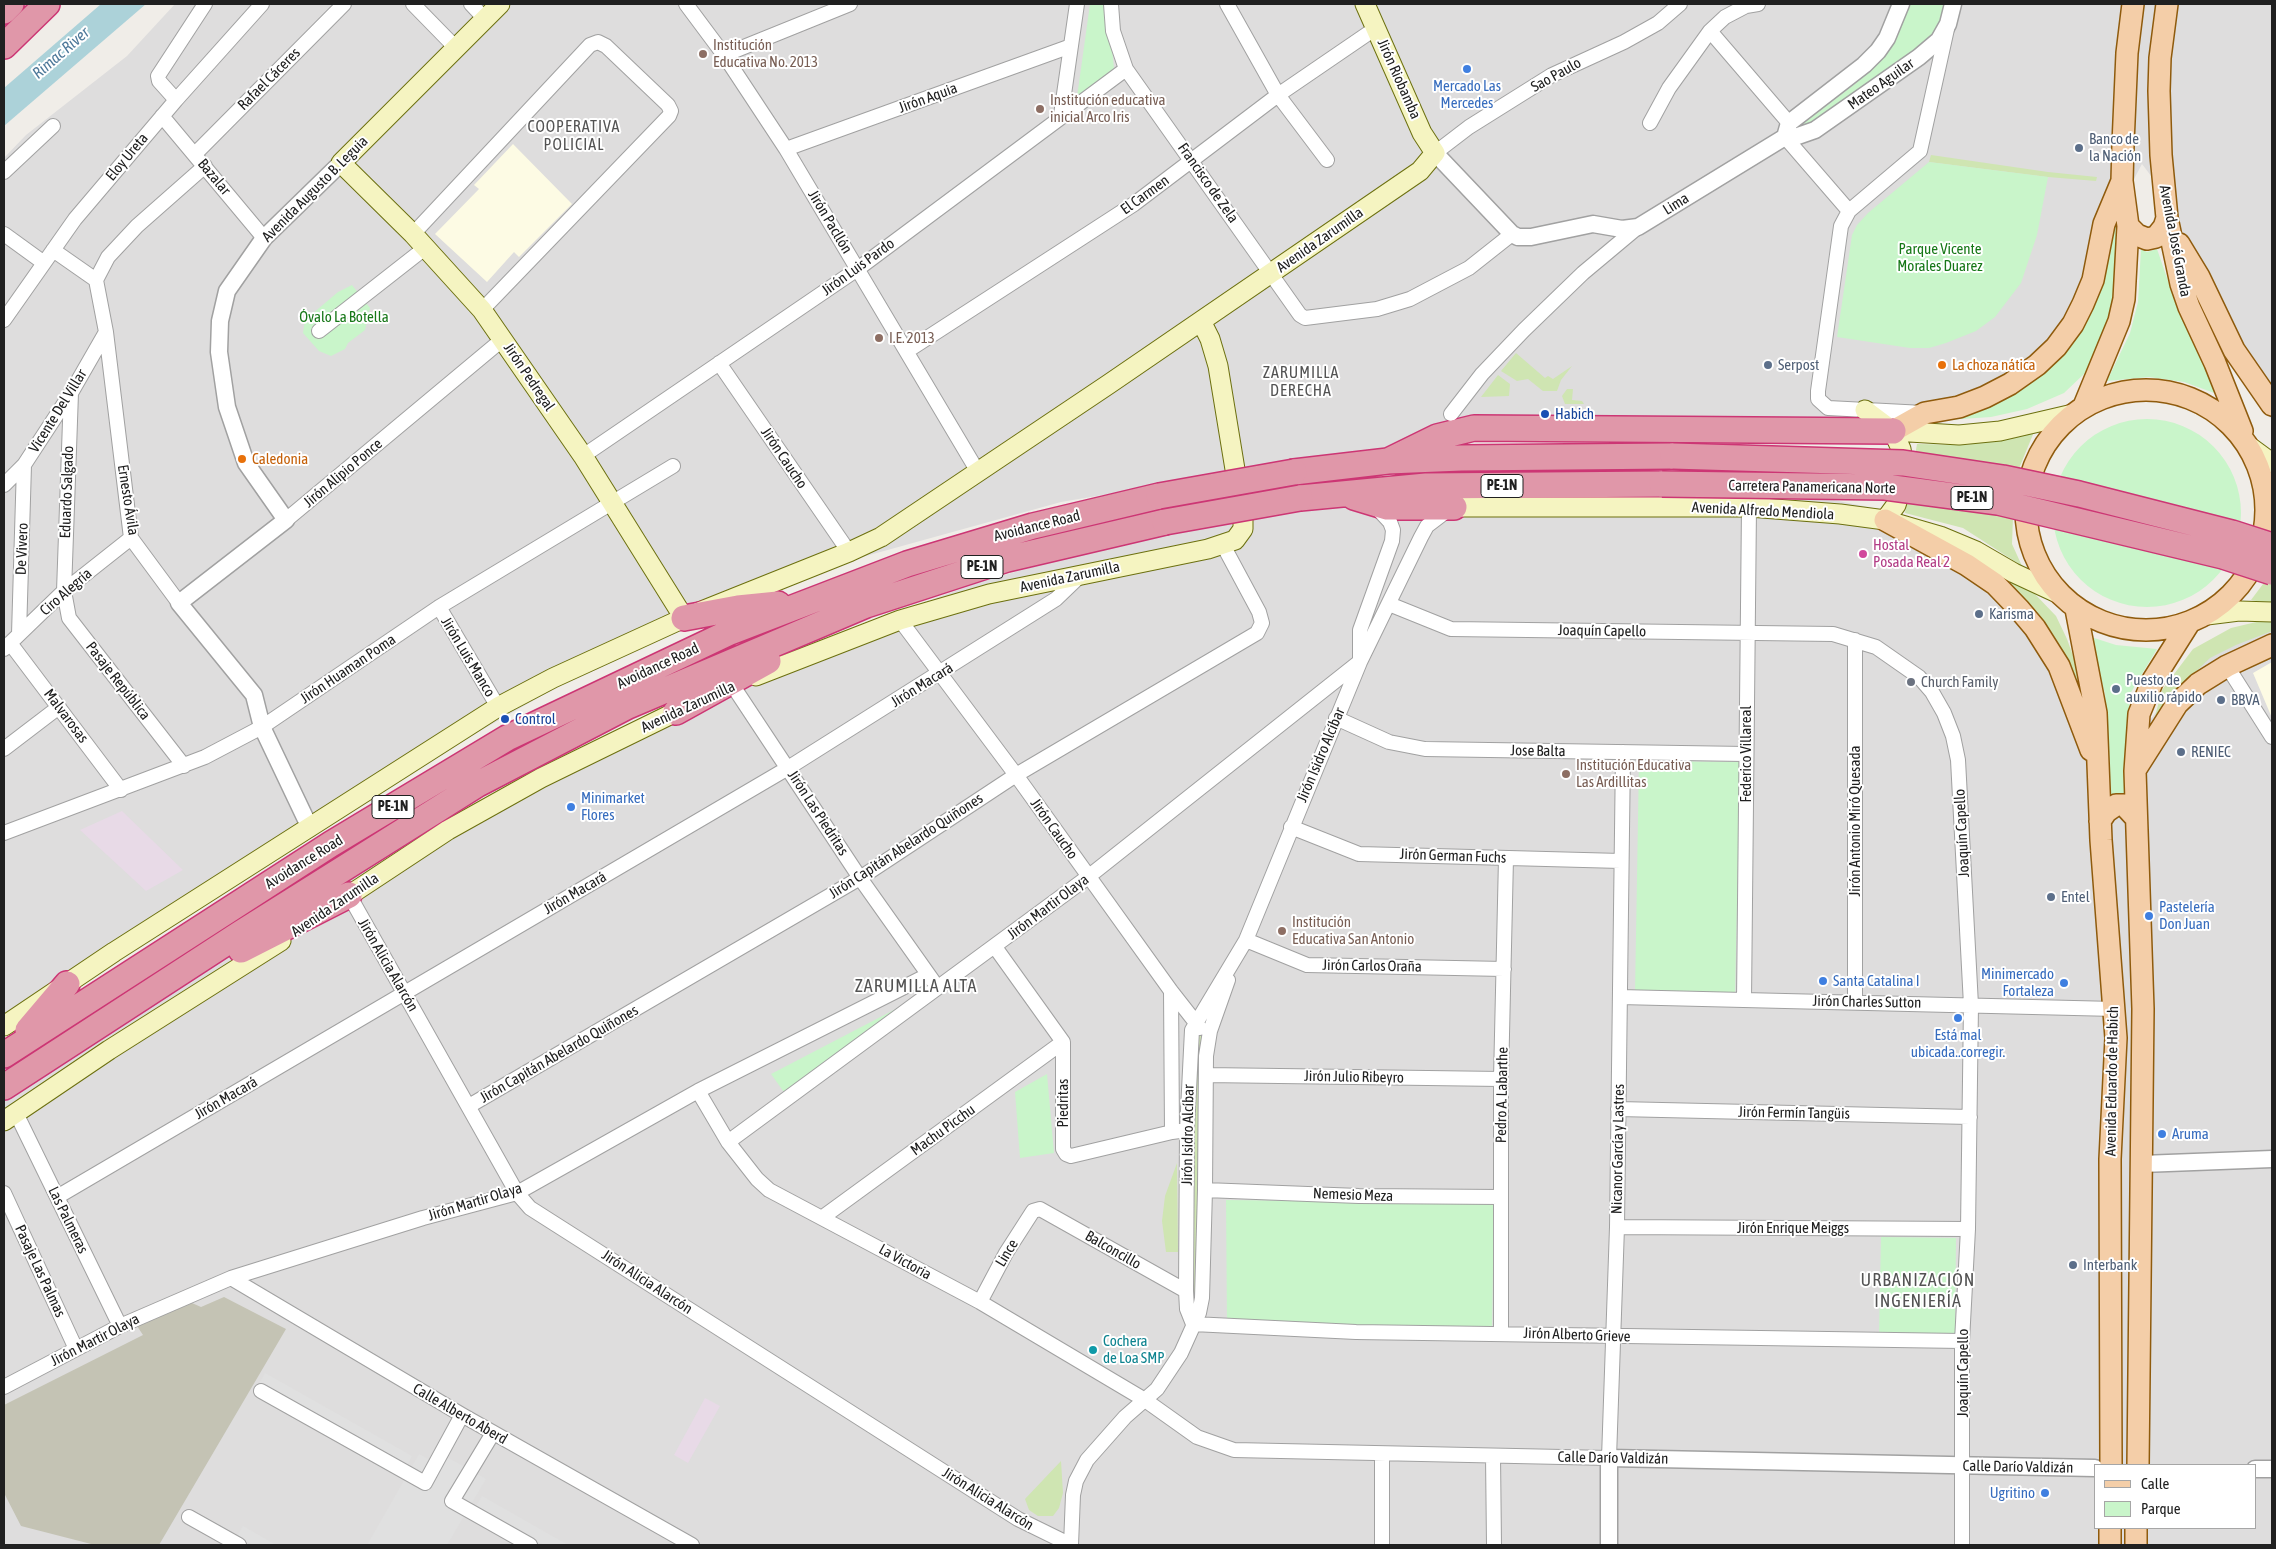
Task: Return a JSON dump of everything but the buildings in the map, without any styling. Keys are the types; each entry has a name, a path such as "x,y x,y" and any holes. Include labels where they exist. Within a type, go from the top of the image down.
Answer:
{"highway":[{"path":"4,11 11,4"},
{"path":"4,46 47,4"},
{"path":"1388,461 1437,437 1474,428 1893,431"},
{"name":"Carretera Panamericana Norte","path":"1388,461 1461,458 1673,456 1903,462 2003,478 2079,494 2232,533 2272,546"},
{"name":"Avoidance Road","path":"6,1054 331,844 507,738 730,632 907,564 977,542 1159,496 1294,472 1388,461"},
{"name":"Carretera Panamericana Norte","path":"1342,493 1426,486 1662,484 1885,487 1998,502 2204,552 2272,572"},
{"path":"1342,493 1387,507 1454,507"},
{"name":"Avoidance Road","path":"4,1086 478,784 628,706 805,629 866,605 1007,559 1165,522 1300,498 1342,493"},
{"path":"684,618 738,608 806,602"},
{"path":"676,712 780,654 805,629"},
{"path":"162,984 218,961 349,895"},
{"path":"6,1054 67,984"}],"main road":[{"name":"Avenida Augusto B. Leguia","path":"341,163 500,4"},
{"name":"Jirón Riobamba","path":"1365,4 1422,133 1435,153"},
{"path":"2078,410 2119,321 2127,265 2128,226 2122,181 2127,53 2133,4"},
{"name":"Avenida José Granda","path":"2166,4 2160,58 2159,91 2161,154 2169,224 2181,284 2189,307 2215,363 2264,483 2267,521 2257,558 2236,590 2198,619"},
{"name":"Avenida Zarumilla","path":"4,1026 114,952 498,707 553,678 684,618 849,552 881,536 1201,322 1420,171 1435,153"},
{"name":"Jirón Pedregal","path":"341,163 419,241 482,310 583,456 617,499 684,618"},
{"path":"1893,431 1925,414 1959,407 1985,398 2030,370 2056,347 2073,324 2093,280 2104,224 2122,181"},
{"path":"2128,226 2137,235 2147,239 2156,237 2169,224 2199,277 2234,350 2272,404"},
{"name":"Avenida Zarumilla","path":"10,1118 110,1050 230,975 448,830 516,792 676,712 733,686 900,620 989,594 1223,545 1239,537 1244,522 1218,366 1210,339 1201,322"},
{"path":"2272,463 2247,443 2227,421 2198,400 2161,389 2122,391 2095,399 2078,410 2045,443 2029,480 2026,520 2035,559 2057,593 2076,609 2112,626 2150,631 2239,611 2272,612"},
{"path":"1865,410 1893,431 1901,448 1904,468 1902,486 1896,505 1884,520 1967,565 1994,584 2036,628 2050,650 2066,683 2099,770"},
{"path":"1893,431 1960,435 2000,431 2078,410"},
{"name":"Avenida Alfredo Mendiola","path":"1454,507 1749,508 1840,514 1884,520 1940,536 1976,551 2057,593"},
{"name":"Avenida Eduardo de Habich","path":"2076,609 2096,713 2100,821 2115,1009 2116,1038 2110,1159 2111,1464"},
{"name":"Avenida Eduardo de Habich","path":"2138,1464 2143,1009 2134,771 2139,714 2153,680 2198,619"},
{"path":"2134,771 2177,704 2198,684 2227,666 2272,645"},
{"path":"2100,821 2106,812 2116,805 2124,805 2136,818"},
{"path":"2110,1529 2110,1545"},
{"path":"2136,1529 2136,1545"}],"street":[{"path":"176,100 159,81 158,76 205,4"},
{"name":"Eloy Ureta","path":"4,320 75,219 162,116 262,4"},
{"name":"Rafael Cáceres","path":"195,154 344,4"},
{"path":"413,4 456,48"},
{"path":"471,4 486,19"},
{"name":"Jirón Pacllón","path":"686,4 724,55 786,149 859,268 978,472"},
{"path":"724,55 850,4"},
{"path":"1061,115 1077,4"},
{"name":"Francisco de Zela","path":"1111,4 1113,32 1126,69 1300,315 1305,318 1377,309 1410,299 1469,268 1512,234"},
{"path":"1227,4 1278,95 1327,160"},
{"name":"Sao Paulo","path":"1435,153 1469,127 1552,75 1624,42 1658,23 1680,4"},
{"path":"1650,123 1669,88 1710,31 1725,18 1746,6 1758,4"},
{"name":"Lima","path":"1451,414 1508,345 1583,273 1638,227 1787,130 1864,65 1878,51 1887,38 1901,4"},
{"name":"Mateo Aguilar","path":"1787,130 1805,135 1919,57 1939,40 1948,24 1953,4"},
{"path":"1925,414 1828,408 1818,399 1840,231 1850,211 1920,151 1948,24"},
{"name":"El Carmen","path":"907,351 1134,204 1278,95 1376,28"},
{"path":"1710,31 1850,211"},
{"path":"319,331 419,241 590,45 598,42 606,46 668,104 671,111 482,310"},
{"name":"Jirón Aquia","path":"786,149 1071,46"},
{"name":"Jirón Luis Pardo","path":"583,456 859,268 1061,115 1126,69"},
{"name":"Bazalar","path":"162,116 264,238"},
{"path":"4,172 54,126"},
{"path":"1435,153 1518,238 1531,238 1593,224 1622,229 1638,227"},
{"name":"Avenida Augusto B. Leguia","path":"286,520 246,463 227,407 219,352 220,322 226,291 264,238 341,163"},
{"path":"53,250 96,280 108,257 137,226 205,166"},
{"path":"4,234 44,263"},
{"name":"Ernesto Ávila","path":"96,280 106,332 131,538 180,603 254,695 262,728 310,828"},
{"name":"Vicente Del Villar","path":"4,485 24,465 71,393 106,332"},
{"name":"Jirón Alipio Ponce","path":"180,603 286,520 503,339"},
{"name":"Jirón Caucho","path":"720,363 849,552"},
{"name":"Eduardo Salgado","path":"64,591 71,393"},
{"name":"De Vivero","path":"11,642 24,465"},
{"name":"Jirón Huaman Poma","path":"4,833 184,766 262,728 439,607 673,466"},
{"name":"Jirón Isidro Alcíbar","path":"1360,662 1360,630 1392,541 1393,530 1390,522 1382,513 1366,500"},
{"name":"Jirón Isidro Alcíbar","path":"1193,1324 1187,1309 1186,1291 1187,1130 1190,1039 1195,1022 1246,940 1290,827 1360,662 1427,526 1438,515 1454,507"},
{"name":"Federico Villareal","path":"1744,1000 1746,633 1749,508"},
{"name":"Ciro Alegría","path":"11,642 64,591 131,538"},
{"name":"Jirón Capitán Abelardo Quiñones","path":"469,1106 860,878 1016,775 1257,633 1262,623 1259,612 1223,545"},
{"name":"Jirón Macará","path":"57,1197 788,768 941,674 1056,599 1083,574"},
{"name":"Pasaje República","path":"64,591 69,618 184,766"},
{"name":"Joaquín Capello","path":"1390,604 1451,629 1833,634 1876,647 1918,677 1932,692 1944,713 1953,736 1960,793 1971,1004 1968,1229 1962,1341 1962,1545"},
{"name":"Jirón Luis Manco","path":"439,607 498,707"},
{"name":"Jirón Caucho","path":"900,620 1016,775 1088,878 1171,991 1209,1038"},
{"name":"Jirón Antonio Miró Quesada","path":"1855,640 1855,1002"},
{"name":"Malvarosas","path":"11,642 121,790"},
{"name":"Jirón Martir Olaya","path":"728,1142 1088,878 1360,662"},
{"path":"2227,666 2272,737"},
{"name":"Jirón Las Piedritas","path":"733,686 860,878 938,989"},
{"path":"4,749 58,707"},
{"name":"Jose Balta","path":"1336,718 1389,742 1425,749 1745,754"},
{"name":"Nicanor García y Lastres","path":"1609,1545 1612,1336 1617,1226 1623,752"},
{"name":"Jirón German Fuchs","path":"1290,827 1359,854 1621,861"},
{"name":"Pedro A. Labarthe","path":"1501,1333 1502,1079 1506,858"},
{"name":"Jirón Alicia Alarcón","path":"349,895 517,1193 530,1208 1002,1509 1045,1534 1071,1545"},
{"name":"Jirón Carlos Oraña","path":"1246,940 1307,965 1504,970"},
{"path":"995,947 1063,1042"},
{"name":"Jirón Isidro Alcíbar","path":"1071,1545 1073,1495 1076,1481 1087,1460 1125,1417 1157,1389 1174,1364 1199,1313 1202,1298 1206,1075 1209,1038 1236,958"},
{"name":"Jirón Martir Olaya","path":"4,1387 120,1326 231,1278 423,1218 517,1193 698,1091 928,975"},
{"path":"1171,991 1172,1132"},
{"name":"Jirón Charles Sutton","path":"1620,998 1971,1004 2115,1009"},
{"name":"Piedritas","path":"1063,1042 1063,1150 1066,1154 1071,1156 1187,1130"},
{"name":"Machu Picchu","path":"822,1217 1063,1042"},
{"name":"Jirón Julio Ribeyro","path":"1206,1075 1502,1079"},
{"name":"La Victoria","path":"698,1091 728,1142 763,1186 980,1302 1145,1400"},
{"name":"Jirón Fermín Tangüis","path":"1618,1109 1970,1117"},
{"name":"Las Palmeras","path":"10,1118 57,1197 120,1326"},
{"path":"2142,1164 2272,1159"},
{"name":"Nemesio Meza","path":"1205,1190 1359,1196 1501,1197"},
{"name":"Pasaje Las Palmas","path":"4,1193 76,1349"},
{"name":"Balconcillo","path":"1040,1209 1186,1291"},
{"name":"Lince","path":"980,1302 1006,1254 1033,1211 1040,1209"},
{"name":"Jirón Enrique Meiggs","path":"1617,1226 1968,1229"},
{"name":"Calle Alberto Aberd","path":"231,1278 493,1433 692,1545"},
{"name":"Jirón Alberto Grieve","path":"1193,1324 1356,1332 1962,1341"},
{"path":"261,1391 425,1482 462,1415"},
{"name":"Calle Darío Valdizán","path":"1145,1400 1197,1436 1234,1450 2094,1468"},
{"path":"493,1433 452,1501 530,1545"},
{"path":"1382,1454 1382,1545"},
{"path":"1493,1456 1494,1545"},
{"path":"2256,1469 2272,1469"},
{"path":"189,1517 239,1545"}],"shaded area":[{"path":"175,4 2272,4 2272,420 2257,403 2210,317 2173,205 2142,164 2117,211 2110,280 2023,399 1882,440 1499,437 1401,445 1061,502 855,559 585,671 422,764 4,1030 4,158 26,135 127,56"},
{"path":"513,144 572,204 519,257 514,252 487,282 435,234 479,189 474,185"},
{"path":"1398,498 1834,500 1873,508 1979,562 2062,644 2117,765 2187,670 2272,620 2272,1545 4,1545 4,1097 442,823 613,731 772,653 807,644 983,581 1165,530 1314,503"},
{"path":"2272,662 2272,718 2253,673"},
{"path":"122,811 183,870 146,891 80,830"},
{"path":"224,1297 286,1329 159,1545 95,1545 21,1526 4,1493 4,1405 143,1335 137,1326 192,1303 201,1307"},
{"path":"265,1373 412,1456 407,1466 259,1384"},
{"path":"705,1398 720,1406 688,1463 674,1455"},
{"path":"419,1454 439,1465 445,1456 486,1479 447,1545 367,1545"},
{"path":"482,1496 568,1545 544,1545 476,1506"},
{"path":"243,1526 276,1545 253,1545 237,1536"}],"green space":[{"path":"1090,4 1108,4 1114,69 1077,97"},
{"path":"1908,4 1948,4 1946,14 1930,39 1804,134 1799,127 1855,84 1881,61 1897,35"},
{"path":"1931,155 2097,177 2096,181 2048,177 1929,162"},
{"name":"Parque Vicente Morales Duarez","path":"1929,162 2048,177 2037,235 2021,283 1995,317 1976,331 1929,348 1910,348 1837,337 1852,235 1857,225 1868,213"},
{"path":"2116,203 2118,205 2117,280 2112,313 2099,348 2084,374 2064,393 2027,409 1991,417 1947,420 1992,404 2100,290 2110,255"},
{"path":"2141,249 2147,252 2157,249 2177,307 2217,394 2184,382 2149,377 2107,381 2130,333 2138,302"},
{"name":"Óvalo La Botella","path":"352,285 370,308 365,330 348,343 345,349 331,356 319,351 303,333 305,320 338,292"},
{"path":"1516,353 1545,378 1548,376 1553,379 1572,366 1561,380 1557,391 1543,391 1528,379 1517,381 1501,371"},
{"path":"1498,375 1510,384 1509,396 1481,397"},
{"path":"1567,389 1573,389 1572,400 1582,401 1584,404 1565,404 1562,396"},
{"path":"2138,419 2156,419 2183,426 2214,446 2234,477 2241,504 2241,522 2234,549 2214,580 2183,600 2156,607 2138,607 2120,603 2103,596 2087,586 2074,573 2064,557 2057,540 2053,522 2053,504 2057,486 2064,469 2074,453 2087,440 2103,430 2120,423"},
{"path":"2034,432 2020,466 2014,491 2012,544 2022,566 1963,528 1905,513 1917,444 1966,445"},
{"path":"2272,561 2272,604 2251,600 2263,584"},
{"path":"1987,565 2033,592 2056,616 2067,639 2081,678 2082,722"},
{"path":"2269,619 2272,620 2272,631 2236,645 2210,658 2189,678 2153,724 2162,690 2193,649 2231,628"},
{"path":"2091,637 2116,645 2157,649 2130,694 2125,800 2111,804 2105,694"},
{"path":"1639,761 1740,762 1735,994 1635,993"},
{"path":"913,1000 786,1095 771,1074"},
{"path":"1199,1035 1202,1036 1196,1304 1193,1305 1196,1041"},
{"path":"1047,1074 1054,1153 1020,1158 1015,1092"},
{"path":"1177,1163 1178,1252 1166,1252 1162,1221 1165,1196"},
{"path":"1226,1200 1494,1203 1492,1328 1227,1324"},
{"path":"1881,1237 1956,1238 1955,1335 1879,1334"},
{"path":"1061,1461 1063,1493 1059,1508 1053,1516 1038,1516 1029,1510 1025,1499"}],"water":[{"name":"Rimac River","path":"101,4 146,4 4,126 4,88"}],"place":[{"name":"Institución Educativa No. 2013","path":"703,54"},
{"name":"Mercado Las Mercedes","path":"1467,69"},
{"name":"Institución educativa inicial Arco Iris","path":"1040,109"},
{"name":"Banco de la Nación","path":"2079,148"},
{"name":"I.E. 2013","path":"879,338"},
{"name":"Serpost","path":"1768,365"},
{"name":"La choza nática","path":"1942,365"},
{"name":"Habich","path":"1545,414"},
{"name":"Caledonia","path":"242,459"},
{"name":"Hostal Posada Real 2","path":"1863,554"},
{"name":"Karisma","path":"1979,614"},
{"name":"Church Family","path":"1911,682"},
{"name":"Puesto de auxilio rápido","path":"2116,689"},
{"name":"BBVA","path":"2221,700"},
{"name":"Control","path":"505,719"},
{"name":"RENIEC","path":"2181,752"},
{"name":"Institución Educativa Las Ardillitas","path":"1566,774"},
{"name":"Minimarket Flores","path":"571,807"},
{"name":"Entel","path":"2051,897"},
{"name":"Pastelería Don Juan","path":"2149,916"},
{"name":"Institución Educativa San Antonio","path":"1282,931"},
{"name":"Santa Catalina I","path":"1823,981"},
{"name":"Minimercado Fortaleza","path":"2064,983"},
{"name":"Está mal ubicada..corregir.","path":"1958,1018"},
{"name":"Aruma","path":"2162,1134"},
{"name":"Interbank","path":"2073,1265"},
{"name":"Cochera de Loa SMP","path":"1093,1350"},
{"name":"Ugritino","path":"2045,1493"}],"district":[{"name":"COOPERATIVA POLICIAL","path":"574,136"},
{"name":"ZARUMILLA DERECHA","path":"1301,382"},
{"name":"ZARUMILLA ALTA","path":"916,986"},
{"name":"URBANIZACIÓN INGENIERÍA","path":"1918,1290"}]}
